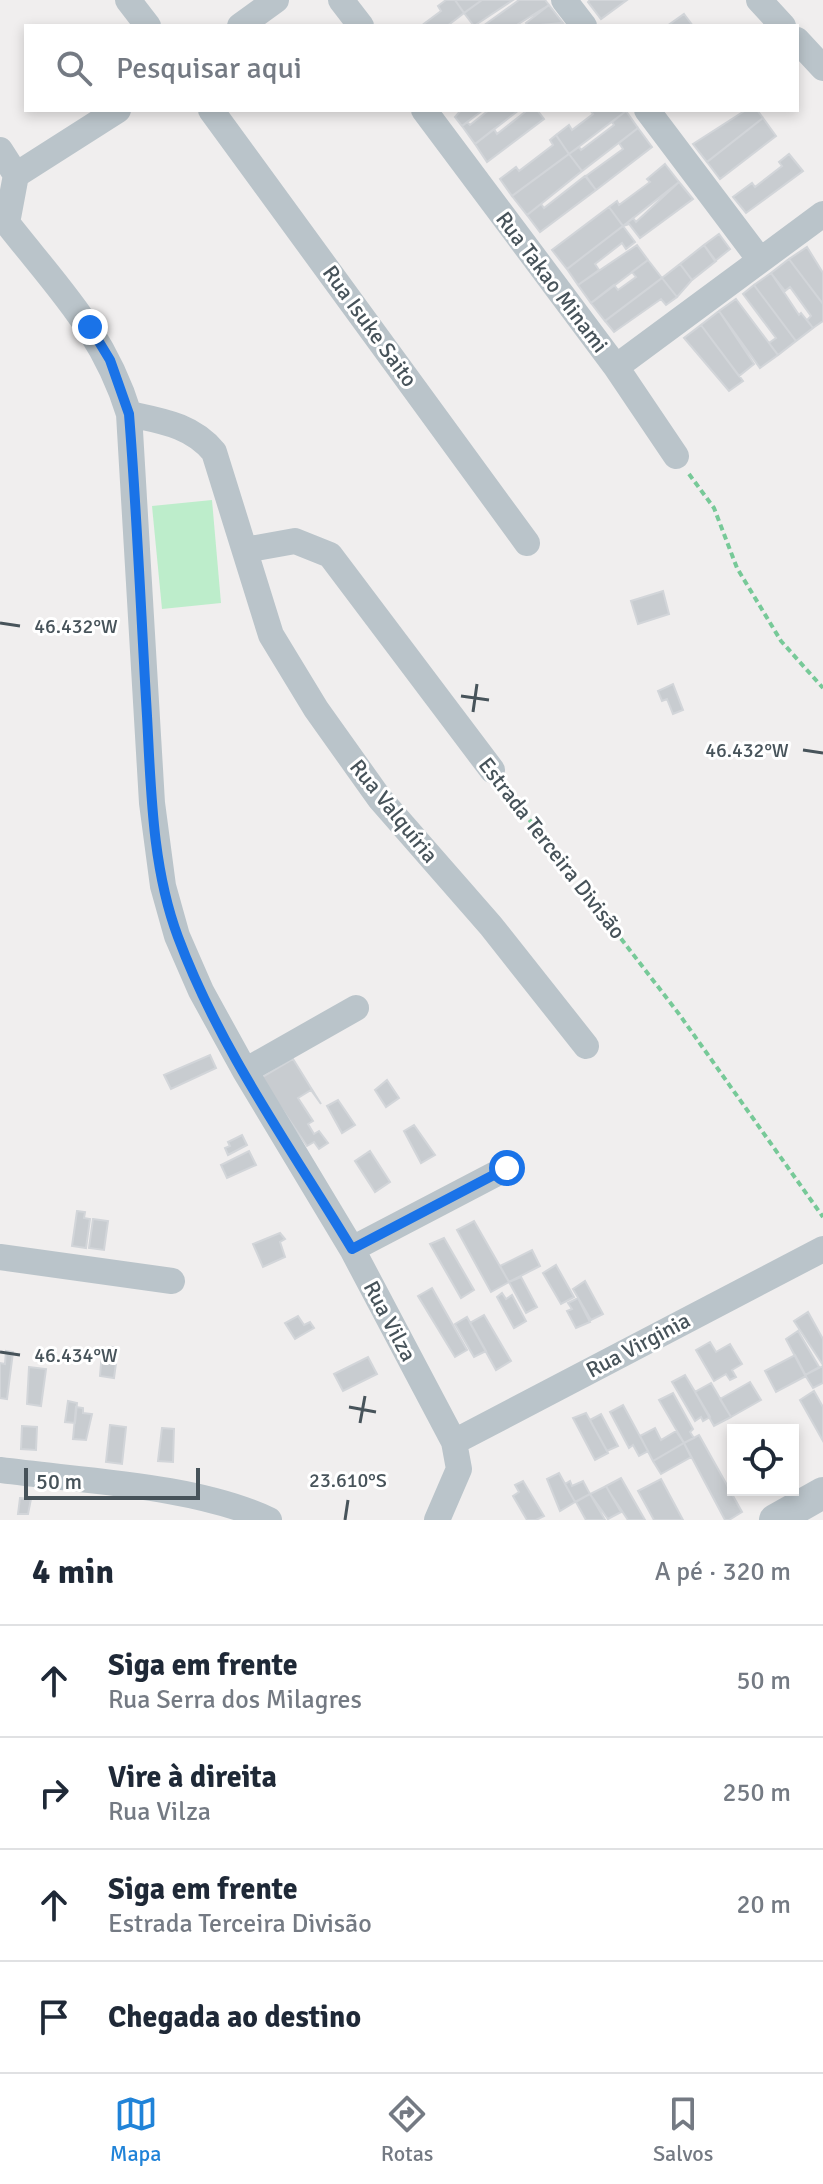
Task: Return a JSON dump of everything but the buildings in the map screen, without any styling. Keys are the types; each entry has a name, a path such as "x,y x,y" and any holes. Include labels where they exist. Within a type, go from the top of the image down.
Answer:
{"street":[{"path":"128,0 146,24"},
{"path":"243,24 276,0"},
{"path":"341,0 359,24"},
{"path":"564,0 582,24"},
{"path":"759,0 781,24"},
{"path":"799,42 823,68"},
{"path":"115,112 16,175 3,219 90,327 110,360 127,406"},
{"name":"Rua Isuke Saito","path":"212,112 527,543"},
{"name":"Rua Takao Minami","path":"425,112 616,367 676,456"},
{"path":"649,112 760,260"},
{"path":"0,150 16,175"},
{"path":"616,367 823,214"},
{"name":"Rua Valquíria","path":"127,406 188,429 203,438 214,452 271,635 316,709 380,799 491,926 586,1046"},
{"name":"Rua Vilza","path":"127,406 152,803 163,886 177,936 201,991 245,1071 352,1249 454,1442 459,1469 437,1520"},
{"name":"Estrada Terceira Divisão","path":"245,550 295,541 330,555 492,770"},
{"path":"245,1071 356,1008"},
{"path":"352,1249 507,1168"},
{"name":"Rua Virginia","path":"454,1442 823,1249"},
{"path":"0,1257 172,1281"},
{"path":"0,1470 173,1494 228,1505 269,1520"},
{"path":"775,1520 823,1493"}],"path":[{"path":"676,456 714,508 737,568 781,641 823,688"},
{"name":"Estrada Terceira Divisão","path":"492,770 679,1014 823,1217"}],"green space":[{"path":"212,500 221,603 162,609 152,506"}],"route":[{"path":"90,327 110,360 129,414 152,803 163,886 177,936 201,991 245,1071 352,1249 507,1168"}]}
